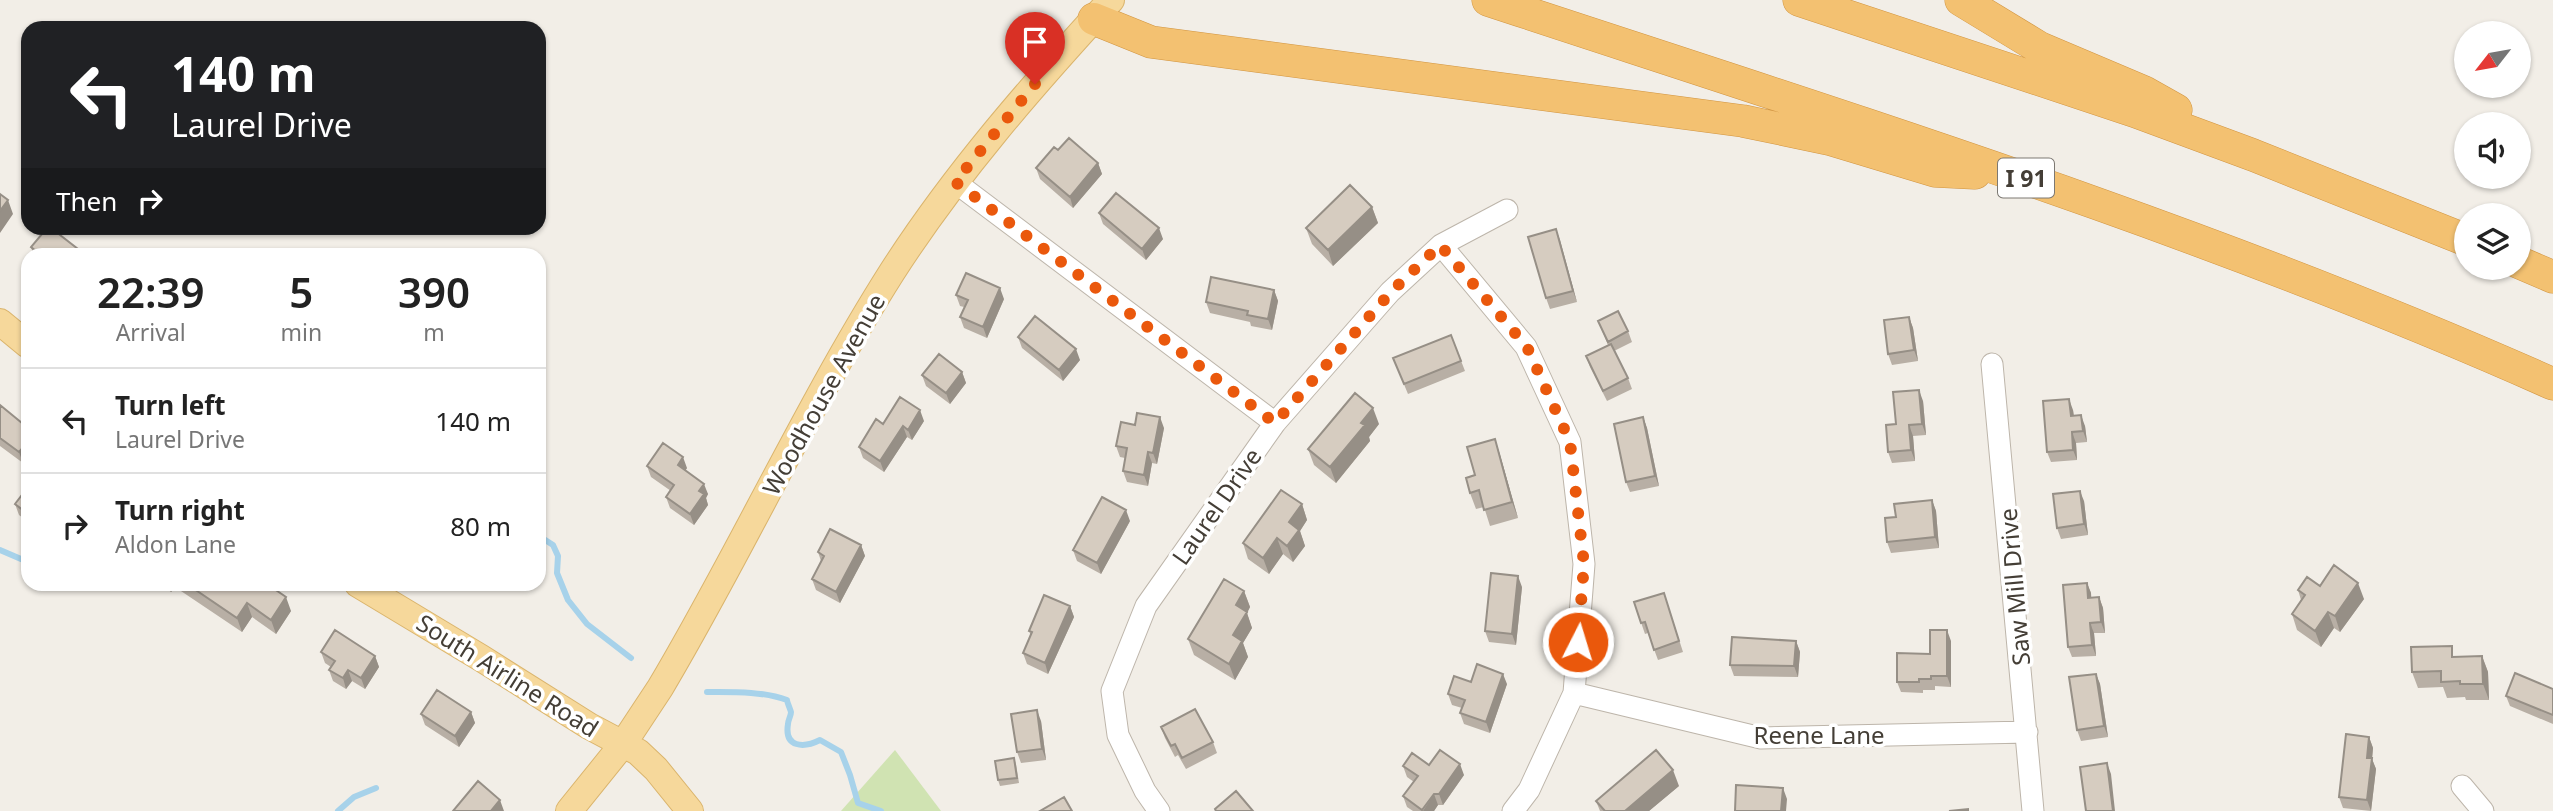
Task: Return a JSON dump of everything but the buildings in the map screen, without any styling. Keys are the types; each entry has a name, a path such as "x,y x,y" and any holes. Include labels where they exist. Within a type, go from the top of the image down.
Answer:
{"highway":[{"name":"I 91","path":"1488,0 2140,218 2318,286 2553,384"},
{"path":"1799,0 2213,140 2454,235"},
{"path":"1961,0 2040,48 2158,99 2213,140"},
{"path":"1102,9 1151,42 1743,121 1829,139 1936,171 1968,174 2009,172"},
{"path":"2531,268 2553,277"}],"main road":[{"name":"Woodhouse Avenue","path":"569,811 623,744 677,659 864,317 911,243 955,182 1019,103 1102,9"},
{"path":"0,322 21,339"},
{"name":"South Airline Road","path":"370,591 589,726 623,744 650,763 690,811"}],"street":[{"path":"955,182 1275,423"},
{"name":"Laurel Drive","path":"1159,811 1144,791 1118,735 1112,691 1146,606 1275,423 1391,292 1440,245 1507,210"},
{"path":"1440,245 1527,347 1570,442 1584,564 1574,693 1529,790 1513,811"},
{"name":"Saw Mill Drive","path":"1992,364 2033,811"},
{"name":"Reene Lane","path":"1574,693 1761,738 2027,732"},
{"path":"2462,786 2483,811"}],"green space":[{"path":"895,750 941,811 841,811"}],"waterway":[{"path":"546,540 553,545 558,556 557,573 568,600 587,624 631,658"},
{"path":"0,550 21,559"},
{"path":"707,692 758,694 787,700 791,712 788,732 792,742 802,745 820,740 841,752 858,803 881,811"},
{"path":"338,811 354,797 376,788"}],"route":[{"path":"1035,84 955,182 1275,423 1391,292 1440,245 1527,347 1570,442 1584,564 1578,642"}]}
